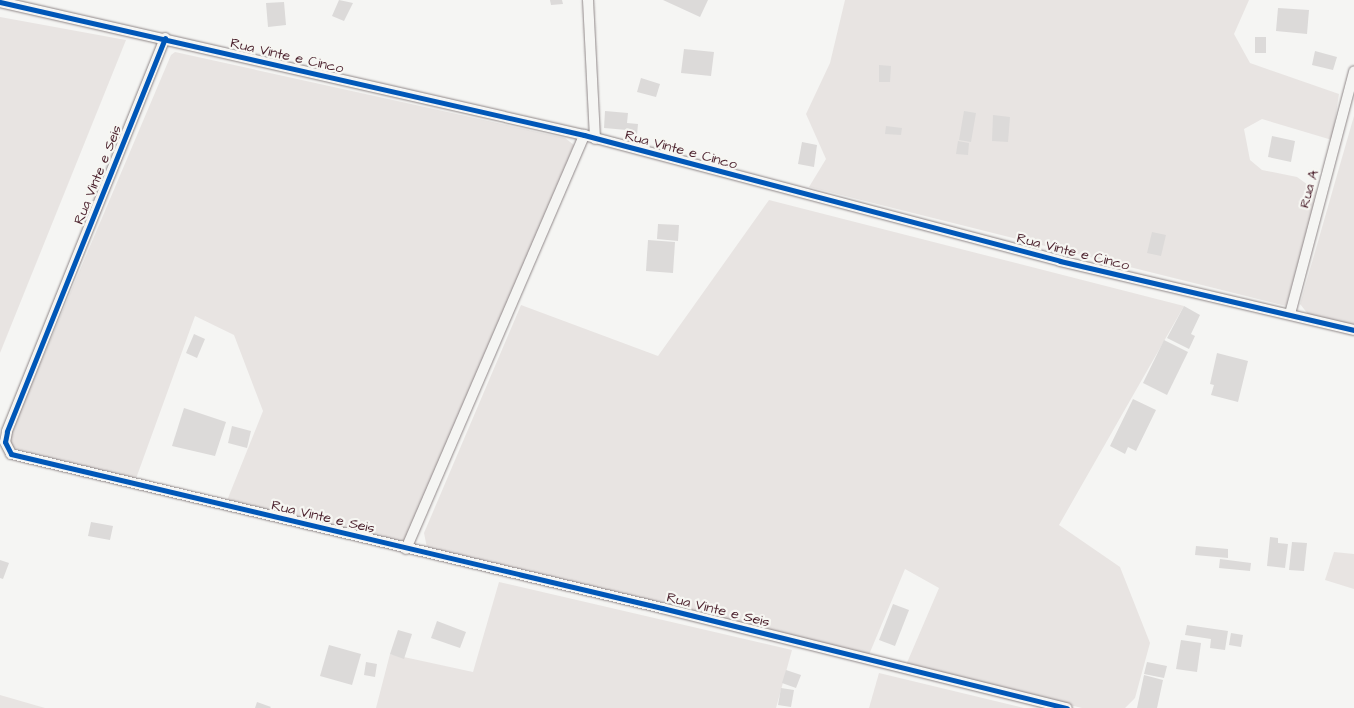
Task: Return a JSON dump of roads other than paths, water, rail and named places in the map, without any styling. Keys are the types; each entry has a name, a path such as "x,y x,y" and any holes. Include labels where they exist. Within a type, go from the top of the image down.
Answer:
{"street":[{"path":"588,0 595,139"},
{"name":"Rua Vinte e Cinco","path":"0,2 165,38 584,135 1060,261 1354,330"},
{"name":"Rua Vinte e Seis","path":"165,38 7,432 6,448 12,454 1067,708"},
{"name":"Rua A","path":"1290,314 1354,71"},
{"path":"406,549 584,135"}]}
